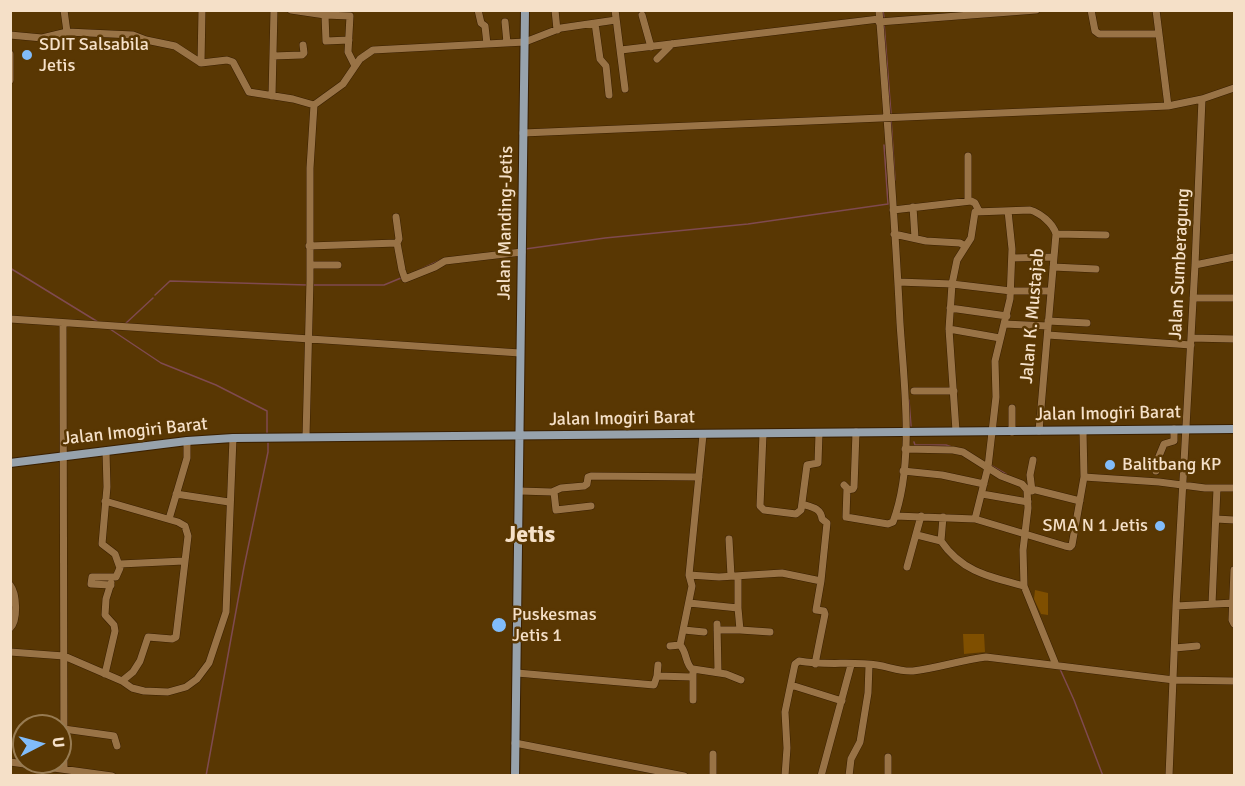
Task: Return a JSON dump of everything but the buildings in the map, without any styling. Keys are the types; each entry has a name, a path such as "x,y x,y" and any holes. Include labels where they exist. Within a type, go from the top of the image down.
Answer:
{"main road":[{"name":"Jalan Manding-Jetis","path":"515,776 525,10"},
{"name":"Jalan Imogiri Barat","path":"10,463 187,441 233,438 1234,429"}],"street":[{"path":"64,10 67,32"},
{"path":"201,63 202,10"},
{"path":"272,96 274,10"},
{"path":"291,10 350,16 348,52 354,63"},
{"path":"478,10 487,44"},
{"path":"555,10 557,30"},
{"path":"615,10 625,89"},
{"path":"1091,10 1097,33 1159,34"},
{"path":"1156,10 1168,106"},
{"path":"621,50 881,19 1035,11"},
{"path":"325,15 326,41 349,40"},
{"path":"642,15 651,47"},
{"path":"856,432 854,487 853,489 845,487 846,517 888,524 893,522 895,516 903,471 906,431 902,282 891,118 881,19"},
{"path":"10,35 42,38 67,32 133,35 175,46 201,63 227,60 233,62 249,92 314,105 343,84 354,63 375,49 525,42 557,30 616,20"},
{"path":"505,22 507,43"},
{"path":"595,23 600,59 606,66 609,95"},
{"path":"657,59 672,44"},
{"path":"273,56 302,55 303,45"},
{"path":"10,54 10,80"},
{"path":"523,132 1168,106 1202,99 1234,88"},
{"name":"Jalan Sumberagung","path":"1169,776 1176,606 1196,265 1202,99"},
{"path":"306,437 310,168 314,105"},
{"path":"968,156 968,201"},
{"path":"896,209 968,201 974,202 978,211"},
{"path":"913,207 915,238"},
{"path":"975,519 989,464 996,397 995,362 1007,316 1011,291 1012,258 1008,211 978,211"},
{"path":"956,431 950,329 952,284 955,265 972,238 975,214 978,211"},
{"name":"Jalan K. Mustajab","path":"1008,211 1036,212 1052,225 1056,234 1048,335 1039,407 1039,431"},
{"path":"396,217 405,279 445,261 522,250"},
{"path":"897,234 960,243 965,246"},
{"path":"1056,234 1106,235"},
{"path":"309,246 398,243"},
{"path":"1012,258 1053,257"},
{"path":"1196,265 1234,257 1234,262"},
{"path":"310,265 338,265"},
{"path":"1053,267 1096,269"},
{"path":"902,282 952,284 1011,291 1050,291"},
{"path":"1193,298 1234,298"},
{"path":"950,308 1007,316"},
{"path":"10,319 520,353"},
{"path":"1004,324 1087,322"},
{"path":"63,323 64,714"},
{"path":"950,329 1000,338"},
{"path":"1048,335 1191,341 1234,339 1234,331"},
{"path":"914,391 954,391"},
{"path":"1012,408 1012,432"},
{"path":"1156,471 1156,461 1164,444 1173,442 1174,429"},
{"path":"895,516 975,519 1070,547 1074,542 1084,477 1083,431"},
{"path":"763,434 761,508 798,514 802,504 807,466 818,463 819,433"},
{"path":"680,645 692,586 689,575 703,435"},
{"path":"10,652 64,656 122,681 132,688 144,691 168,692 186,687 203,672 226,612 233,438"},
{"path":"170,519 186,458 187,441"},
{"path":"905,449 958,450 989,464 1001,476 1022,484 1030,490 1080,501"},
{"path":"105,674 115,631 114,625 105,615 106,599 111,582 118,574 120,564 115,554 102,546 106,451"},
{"path":"1034,460 1030,475 1024,586 1058,665"},
{"path":"903,471 942,475 984,484"},
{"path":"519,491 554,492 561,488 586,486 588,477 591,476 699,477"},
{"path":"1084,477 1234,488"},
{"path":"1212,604 1217,488"},
{"path":"554,492 557,510 591,506"},
{"path":"176,494 229,502"},
{"path":"982,494 1028,502"},
{"path":"105,501 170,519 185,526 187,531 176,637 172,639 148,637 145,640 140,661 133,672 122,681"},
{"path":"802,504 819,510 822,513 822,519 827,523 816,610 824,611 825,614 815,664"},
{"path":"907,567 921,516"},
{"path":"943,517 941,541 950,555 981,574 1024,586"},
{"path":"1216,519 1234,520"},
{"path":"917,535 941,541"},
{"path":"729,539 740,630"},
{"path":"120,564 184,561"},
{"path":"1234,570 1232,620 1234,624"},
{"path":"689,575 735,576 782,573 821,581"},
{"path":"10,585 15,593 14,624 10,628"},
{"path":"689,603 738,608"},
{"path":"1176,606 1234,603"},
{"path":"684,630 704,633 717,630 770,632"},
{"path":"717,630 717,672"},
{"path":"670,646 680,645"},
{"path":"680,645 684,649 692,673 693,700"},
{"path":"1175,648 1197,646"},
{"path":"784,776 787,748 785,712 796,663 869,665 900,672 986,657 1174,680 1234,681"},
{"path":"821,776 851,664"},
{"path":"517,674 653,685 658,665"},
{"path":"849,776 851,759 860,742 868,693 869,665"},
{"path":"657,676 717,672 741,680"},
{"path":"791,684 842,701"},
{"path":"72,730 114,736 117,746"},
{"path":"515,743 684,776"},
{"path":"713,754 713,776"},
{"path":"888,757 888,776"},
{"path":"72,770 112,776"}],"shaded area":[{"path":"1035,590 1048,593 1048,615 1041,614 1034,599"},
{"path":"963,634 984,634 985,652 964,654"}],"waterway":[{"path":"883,10 884,18"},
{"path":"884,23 891,114"},
{"path":"891,119 895,180"},
{"path":"525,249 605,238 748,224 888,204 884,145"},
{"path":"417,271 443,259"},
{"path":"10,268 98,322"},
{"path":"312,285 384,285 401,278"},
{"path":"155,295 170,281 307,285"},
{"path":"125,324 153,298"},
{"path":"110,329 161,363 216,385 267,411 267,433"},
{"path":"909,400 911,426"},
{"path":"914,442 915,445 952,447"},
{"path":"206,776 268,443"},
{"path":"992,466 1006,474"},
{"path":"1060,669 1103,776"}],"place":[{"name":"SDIT Salsabila Jetis","path":"27,55"},
{"name":"Balitbang KP","path":"1110,465"},
{"name":"SMA N 1 Jetis","path":"1160,526"},
{"name":"Puskesmas Jetis 1","path":"499,625"}],"district":[{"name":"Jetis","path":"530,536"}]}
